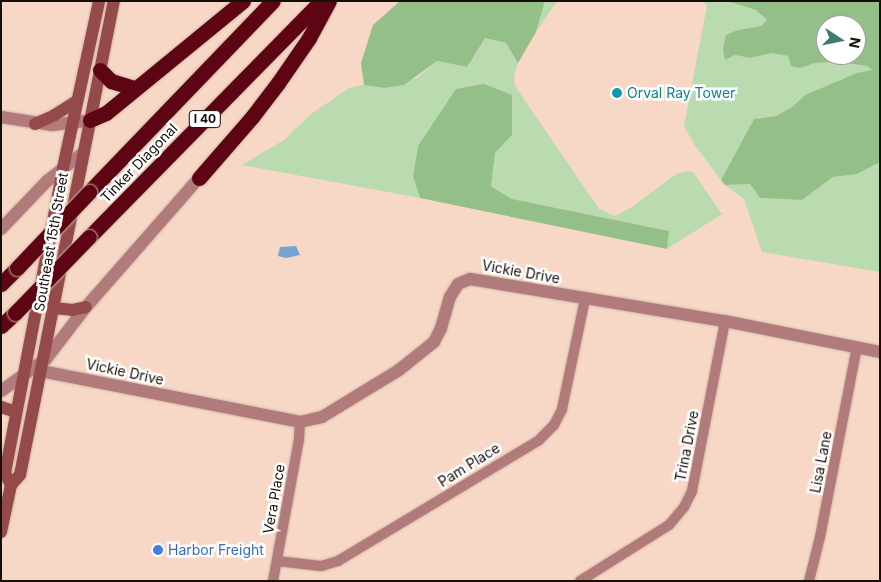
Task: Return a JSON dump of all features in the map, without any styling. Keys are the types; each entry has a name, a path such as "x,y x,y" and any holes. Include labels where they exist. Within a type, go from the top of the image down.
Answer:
{"highway":[{"path":"90,120 106,112 243,1"},
{"name":"Tinker Diagonal","path":"1,284 273,1"},
{"name":"Tinker Diagonal","path":"1,326 321,1"},
{"path":"199,178 252,117 278,83 309,38 329,1"},
{"path":"100,70 111,81 134,88"}],"main road":[{"name":"Southeast 15th Street","path":"11,485 5,473 16,412 63,168 99,1"},
{"name":"Southeast 15th Street","path":"1,532 11,485 20,474 113,1"},
{"path":"35,124 53,116 77,101"},
{"path":"54,308 72,310 86,307"},
{"path":"1,407 16,412"}],"street":[{"path":"1,117 35,124 72,124 90,120"},
{"path":"1,229 48,181 83,153"},
{"path":"1,391 24,375 42,367 86,307 199,178"},
{"name":"Vickie Drive","path":"42,367 300,422 322,416 398,370 434,342 441,328 450,297 458,284 470,279 725,321 880,352"},
{"name":"Pam Place","path":"277,561 321,566 338,561 539,440 554,424 562,409 585,299"},
{"name":"Trina Drive","path":"580,581 669,525 684,507 692,491 725,321"},
{"name":"Lisa Lane","path":"809,581 820,538 857,347"},
{"name":"Vera Place","path":"273,581 300,439 300,422"}],"green space":[{"path":"400,1 545,1 536,32 518,63 506,43 485,38 467,67 437,61 404,85 384,88 364,85 361,63 373,25"},
{"path":"545,1 557,1 536,32"},
{"path":"703,1 727,1 756,10 767,20 761,26 738,30 735,55 750,58 771,53 788,56 800,68 816,63 816,65 860,65 867,66 872,71 857,73 805,95 792,107 776,116 754,119 721,180 694,144 684,126 707,6"},
{"path":"727,1 880,1 880,162 857,174 833,177 802,200 760,198 750,184 725,185 721,180 754,119 776,116 792,107 805,95 857,73 872,70 867,66 860,65 866,65 866,15 816,15 816,63 800,68 791,66 788,56 771,53 750,58 735,55 725,60 723,49 726,35 738,30 761,26 767,20 756,10"},
{"path":"485,38 506,43 518,63 514,76 515,86 599,209 615,216 632,207 676,174 688,171 693,172 722,214 667,249 668,231 512,199 491,185 495,153 512,135 437,120 418,146 413,176 420,198 242,165 284,140 311,114 349,88 364,85 384,88 417,78 437,61 467,67"},
{"path":"484,84 512,95 512,135 495,153 491,186 512,199 669,231 667,249 420,198 413,176 418,146 456,89"},
{"path":"880,132 880,272 762,252 744,199 725,185 750,184 760,198 802,200 833,177 857,174 871,167"}],"water":[{"path":"296,246 300,255 286,258 278,256 280,247"}],"place":[{"name":"Orval Ray Tower","path":"617,93"},
{"name":"Harbor Freight","path":"158,550"}]}
